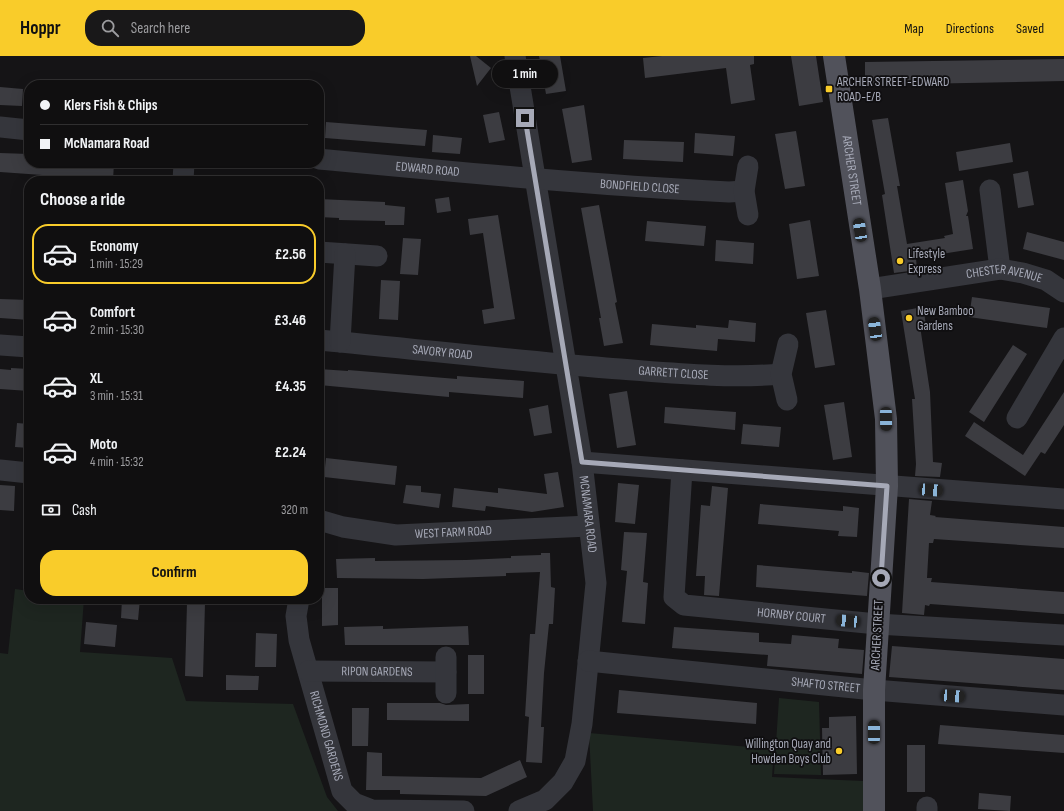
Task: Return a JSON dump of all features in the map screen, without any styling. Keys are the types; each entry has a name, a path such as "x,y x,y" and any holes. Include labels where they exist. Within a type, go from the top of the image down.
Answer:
{"main road":[{"name":"ARCHER STREET","path":"834,56 870,289 886,419 887,486 877,624 874,690 874,811"}],"street":[{"name":"MCNAMARA ROAD","path":"515,56 582,462 596,583 582,724 575,761 563,782 545,800 519,811"},
{"path":"0,127 24,129"},
{"name":"EDWARD ROAD","path":"324,159 536,180"},
{"path":"748,166 744,191 748,215"},
{"name":"BONDFIELD CLOSE","path":"536,180 647,188 729,192 744,191"},
{"path":"990,190 1000,269"},
{"path":"324,252 377,256"},
{"path":"340,342 345,254"},
{"name":"CHESTER AVENUE","path":"870,289 1000,269 1023,273 1046,280 1064,292"},
{"path":"1017,418 1064,338"},
{"name":"SAVORY ROAD","path":"324,340 566,364"},
{"path":"787,400 781,374 788,344"},
{"path":"0,345 24,347"},
{"name":"GARRETT CLOSE","path":"566,364 685,374 732,376 781,374"},
{"path":"582,462 1064,499"},
{"path":"0,470 24,472"},
{"name":"HORNBY COURT","path":"682,470 674,597 684,606 877,624 1064,636"},
{"name":"WEST FARM ROAD","path":"324,522 342,527 396,534 589,526"},
{"name":"RICHMOND GARDENS","path":"298,604 296,616 299,640 342,791 354,803 372,810 464,811"},
{"name":"SHAFTO STREET","path":"588,661 874,690 1064,705"},
{"name":"RIPON GARDENS","path":"308,671 446,664 446,693"}],"shaded area":[{"path":"15,589 24,590 24,604 84,604 80,652 172,658 186,701 293,704 327,797 338,811 0,811 0,653 8,654"},
{"path":"779,698 819,702 821,775 774,774"},
{"path":"589,733 774,749 772,777 863,781 863,811 593,811"}],"building":[{"path":"470,56 476,56 491,68 477,86"},
{"path":"539,56 560,56 566,91 546,94"},
{"path":"662,56 754,56 754,64 750,65 755,100 731,104 726,68 645,78 643,58"},
{"path":"791,56 816,56 823,102 799,106"},
{"path":"1064,59 1064,81 865,85 865,62"},
{"path":"0,87 23,89 22,106 0,105"},
{"path":"584,105 592,160 572,163 562,109"},
{"path":"499,112 505,140 489,143 483,115"},
{"path":"888,118 900,186 897,186 907,244 945,238 944,236 953,234 945,183 963,180 968,211 966,216 968,216 973,249 916,258 917,270 894,273 882,195 885,194 872,120"},
{"path":"326,122 427,130 425,146 325,138"},
{"path":"796,131 805,186 785,189 775,134"},
{"path":"695,133 735,136 733,156 694,153"},
{"path":"433,135 462,138 460,154 432,152"},
{"path":"624,140 684,142 683,162 623,159"},
{"path":"1010,143 1013,162 959,171 956,152"},
{"path":"0,153 24,154 24,168 114,168 113,176 56,176 0,172"},
{"path":"1028,171 1034,205 1018,208 1013,174"},
{"path":"449,197 451,211 437,213 435,199"},
{"path":"324,199 385,202 385,205 405,207 404,225 385,225 385,221 339,220 339,218 324,217"},
{"path":"599,205 623,343 604,346 599,318 601,318 581,208"},
{"path":"498,215 515,319 484,324 482,310 494,308 483,233 470,235 468,219"},
{"path":"810,220 819,276 797,279 789,224"},
{"path":"647,221 706,226 704,246 645,241"},
{"path":"1027,232 1064,242 1064,260 1023,249"},
{"path":"403,238 421,239 418,275 400,274"},
{"path":"716,240 754,243 753,264 715,261"},
{"path":"381,280 400,281 398,320 379,319"},
{"path":"972,297 1050,308 1047,328 969,317"},
{"path":"0,299 24,300 24,320 0,318"},
{"path":"923,307 926,325 920,326 930,392 933,462 942,463 940,477 915,476 916,464 912,399 915,399 901,311"},
{"path":"826,310 835,365 815,368 806,313"},
{"path":"729,320 756,323 755,342 718,339 717,351 650,345 652,324 696,328 696,325 728,328"},
{"path":"1013,345 1027,354 984,422 969,412"},
{"path":"11,368 24,369 24,391 0,389 0,369 11,370"},
{"path":"324,369 457,379 457,376 524,381 523,398 449,392 449,397 324,385"},
{"path":"627,391 636,445 617,448 609,394"},
{"path":"1064,392 1064,425 1045,454 1041,452 1025,476 965,436 974,422 1023,455"},
{"path":"844,402 852,457 833,460 824,405"},
{"path":"548,405 552,433 534,436 529,409"},
{"path":"665,407 736,412 735,430 664,423"},
{"path":"17,423 24,424 24,448 15,447"},
{"path":"743,424 781,427 779,447 741,444"},
{"path":"326,458 397,466 395,485 324,477"},
{"path":"558,472 564,507 532,512 486,506 485,511 452,507 454,488 498,493 498,488 547,494 544,474"},
{"path":"618,483 639,485 635,524 615,522"},
{"path":"0,485 15,486 14,511 0,510"},
{"path":"406,485 421,486 421,492 441,494 439,508 403,503"},
{"path":"712,486 728,488 719,596 704,595 705,576 696,576 701,505 710,506"},
{"path":"909,499 932,501 930,515 936,516 935,517 1064,527 1064,548 934,539 933,543 929,543 927,578 932,578 931,582 1064,592 1064,614 930,604 929,606 925,605 924,615 902,613"},
{"path":"760,504 843,511 843,506 859,508 857,537 838,536 839,531 758,524"},
{"path":"624,532 647,533 643,582 648,583 645,624 622,622 627,571 621,570"},
{"path":"541,553 550,553 551,587 555,588 553,624 549,624 544,673 541,727 544,727 542,763 526,762 529,717 525,716 530,634 535,634 540,572 506,573 506,576 423,579 337,578 336,559 375,558 375,561 466,560 511,558 511,556 541,555"},
{"path":"757,565 852,573 852,571 869,573 867,596 756,587"},
{"path":"324,588 338,588 338,625 322,626"},
{"path":"122,604 140,604 138,620 121,618"},
{"path":"187,604 205,604 203,677 185,676"},
{"path":"86,622 117,625 115,647 84,644"},
{"path":"383,626 383,629 468,626 469,645 345,645 344,627"},
{"path":"674,627 759,633 759,642 791,644 792,635 839,639 838,648 864,650 862,674 767,666 768,655 672,648"},
{"path":"256,633 277,634 276,667 255,667"},
{"path":"892,646 1064,659 1064,690 889,677"},
{"path":"468,655 484,655 484,694 468,694"},
{"path":"226,675 259,676 258,690 226,690"},
{"path":"619,690 757,703 756,724 617,713"},
{"path":"387,703 440,703 446,705 469,704 469,721 387,720"},
{"path":"352,708 369,708 368,746 352,746"},
{"name":"Willington Quay and Howden Boys Club","path":"856,716 857,774 823,775 822,728 829,728 829,717"},
{"path":"940,725 1064,735 1064,753 938,744"},
{"path":"907,745 925,745 925,792 907,792"},
{"path":"367,752 382,753 382,776 481,778 520,760 527,777 486,796 400,794 400,790 366,790"},
{"path":"979,793 1011,796 1010,811 978,809"}],"place":[{"name":"ARCHER STREET-EDWARD ROAD-E/B","path":"829,89"},
{"name":"Lifestyle Express","path":"900,261"},
{"name":"New Bamboo Gardens","path":"909,318"},
{"name":"Willington Quay and Howden Boys Club","path":"839,751"}],"route":[{"path":"525,118 582,462 887,486 881,578"}]}
